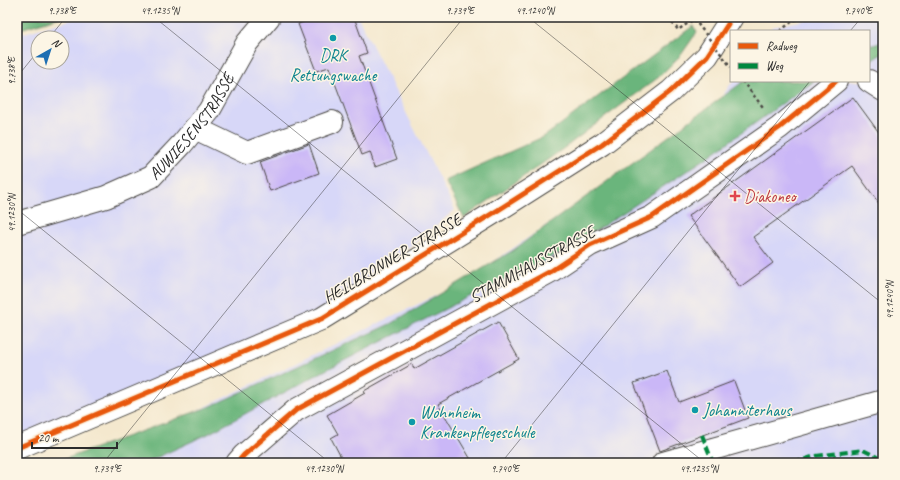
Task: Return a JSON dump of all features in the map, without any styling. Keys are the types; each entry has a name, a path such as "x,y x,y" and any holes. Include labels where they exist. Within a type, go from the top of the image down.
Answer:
{"street":[{"name":"AUWIESENSTRASSE","path":"17,223 106,197 152,177 209,111 247,43 270,17"},
{"name":"HEILBRONNER STRASSE","path":"17,448 320,319 495,212 602,144 671,91 707,56 732,17"},
{"name":"STAMMHAUSSTRASSE","path":"237,463 244,455 296,410 551,271 590,246 652,217 779,128 835,82"},
{"path":"870,82 883,90"},
{"path":"195,128 247,153 332,122"},
{"path":"663,463 883,401"}],"path":[{"path":"669,17 678,30 694,19 730,66"},
{"path":"781,30 794,20 815,17"},
{"path":"743,82 752,94"}],"shaded area":[{"path":"81,17 358,17 455,210 321,319 17,448 17,35 30,31 30,70 70,70 70,30 35,30"},
{"name":"Diakoneo","path":"820,17 883,17 883,463 107,463 165,426 464,282 711,111 732,82 870,82 870,30 770,30 772,27"}],"green space":[{"path":"17,17 60,17 17,30"},
{"path":"693,26 697,32 681,55 659,77 556,154 464,218 445,181 545,136"},
{"path":"883,42 883,53 870,61 870,45"},
{"path":"743,82 813,82 705,159 568,249 465,299 324,371 208,434 145,463 54,463 211,406 390,324 512,251"}],"building":[{"path":"317,17 354,17 367,53 359,56 397,159 375,167 370,152 362,155 329,67 316,71 298,24"},
{"path":"853,97 883,138 883,209 852,166 753,237 773,263 740,287 688,216"},
{"path":"309,144 319,173 270,191 260,162"},
{"path":"498,322 519,359 438,404 473,463 344,463 331,438 338,434 327,415 365,393 364,391 412,364 414,369"},
{"name":"Johanniterhaus","path":"667,371 679,402 734,381 748,418 660,451 634,383"}],"marked path":[{"path":"702,435 713,463"},
{"path":"793,463 815,456 863,450 883,460"}],"cycle path":[{"path":"17,448 321,319 602,144 671,91 707,56 728,24"},
{"path":"237,463 244,455 296,410 551,271 590,245 652,217 779,128 835,82"}],"place":[{"name":"DRK Rettungswache","path":"333,38"},
{"name":"Diakoneo","path":"735,196"},
{"name":"Johanniterhaus","path":"695,410"},
{"name":"Wohnheim Krankenpflegeschule","path":"412,422"}]}
